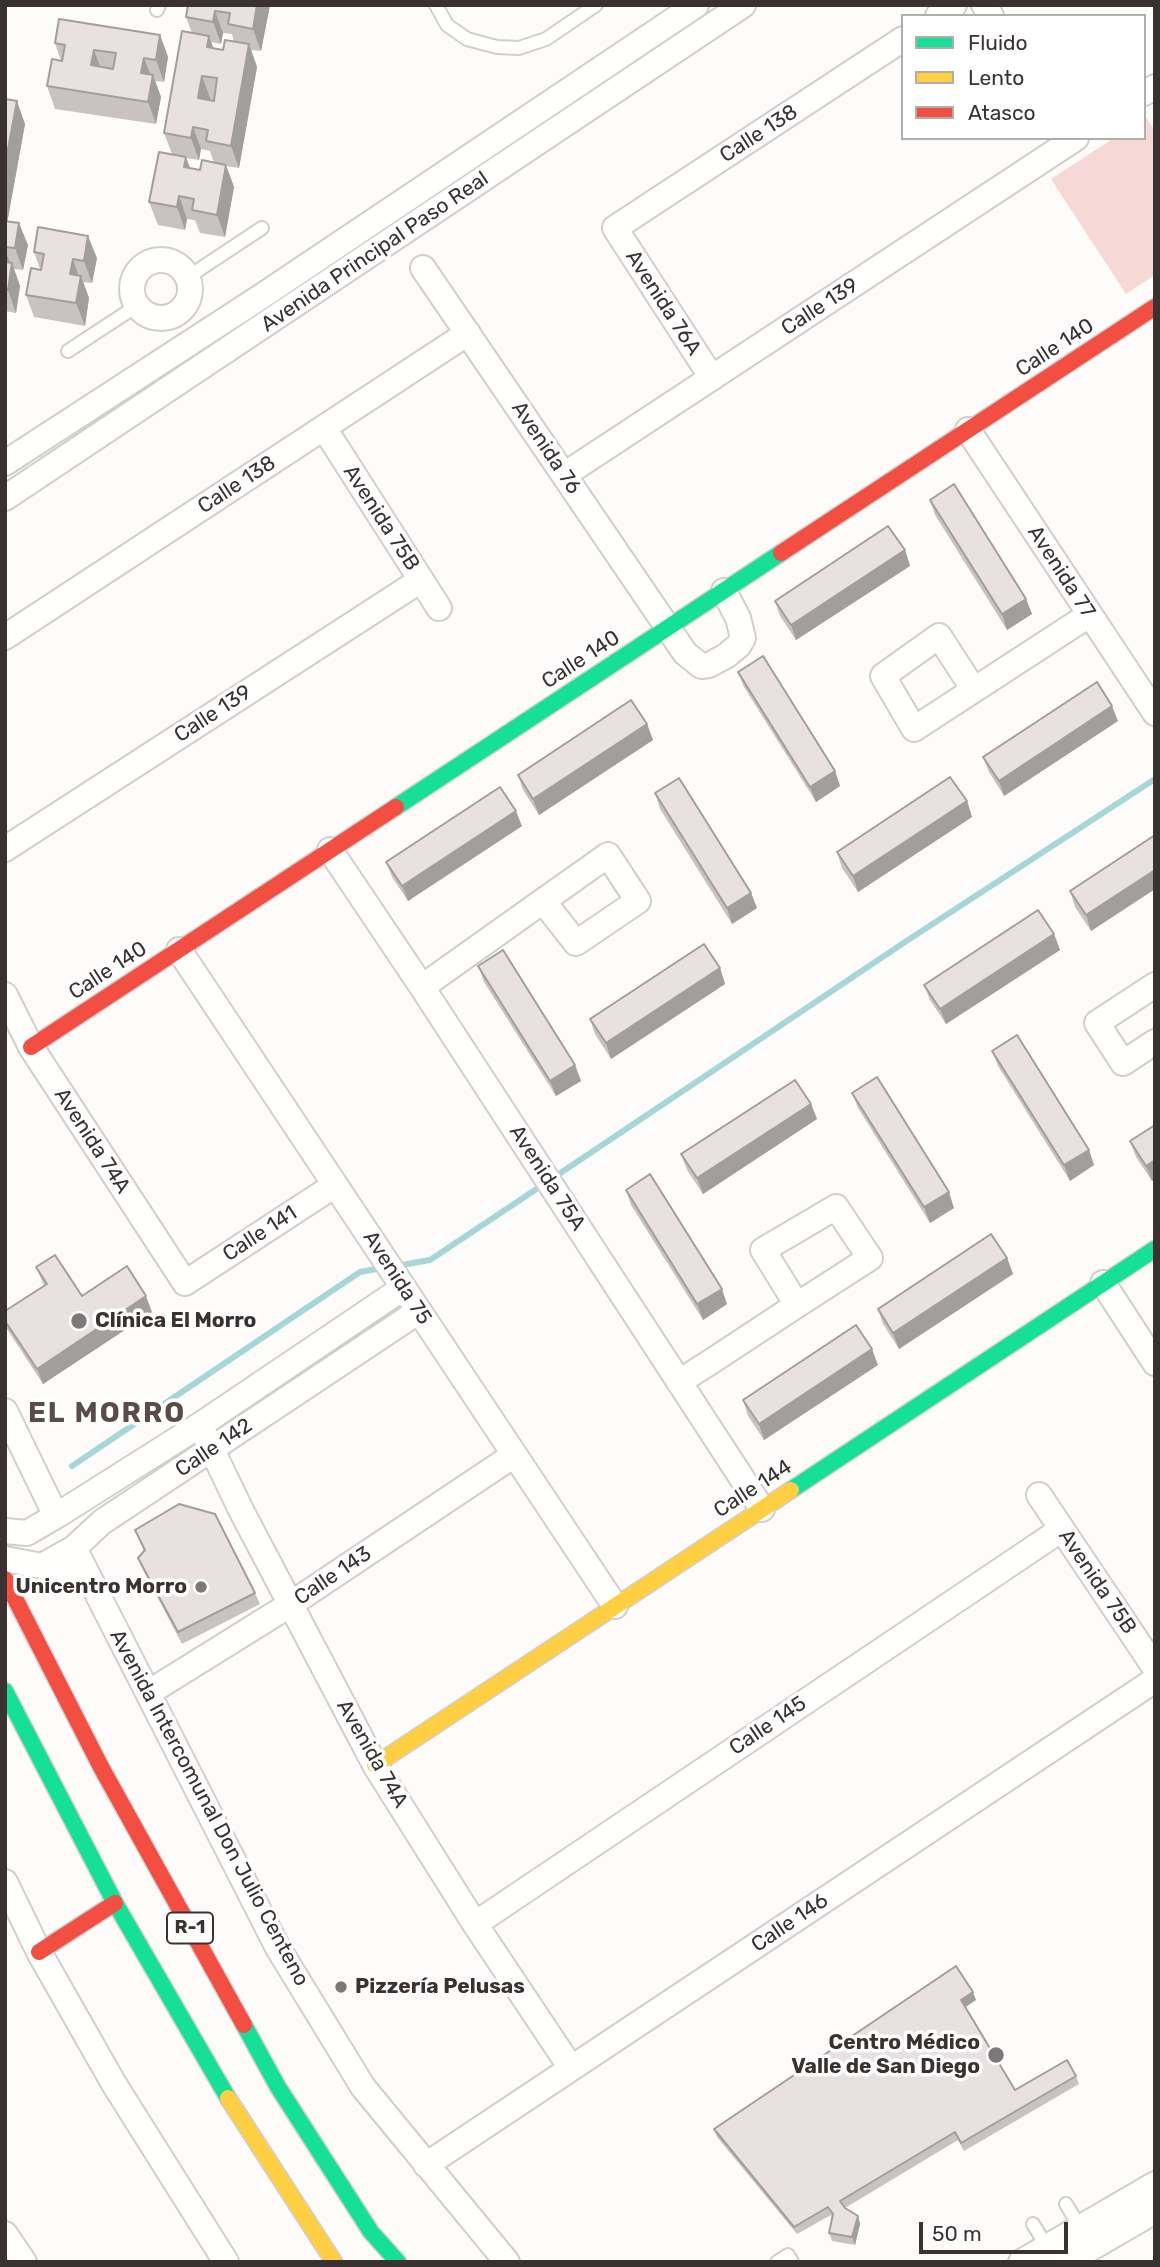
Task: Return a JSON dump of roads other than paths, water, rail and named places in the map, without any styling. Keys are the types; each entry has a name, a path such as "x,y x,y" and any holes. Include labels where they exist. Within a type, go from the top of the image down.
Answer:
{"street":[{"name":"Avenida Principal Paso Real","path":"5,464 696,5"},
{"name":"Avenida Principal Paso Real","path":"5,498 202,369 743,5"},
{"name":"Calle 138","path":"615,228 901,40"},
{"name":"Calle 139","path":"564,475 1072,140"},
{"name":"Avenida 76A","path":"615,228 712,378"},
{"path":"166,261 183,269 188,277 190,295 186,304 176,313 163,318 153,317 138,305 133,287 140,270 148,264 166,261"},
{"name":"Avenida 76","path":"423,268 685,653 701,666 709,666 726,656 743,638 738,618 724,591"},
{"name":"Calle 140","path":"31,1047 1155,307"},
{"path":"176,313 187,345 202,369"},
{"name":"Calle 138","path":"5,637 468,333"},
{"name":"Avenida 75B","path":"324,428 439,608"},
{"name":"Avenida 77","path":"968,430 1155,713"},
{"name":"Calle 139","path":"5,849 421,580"},
{"path":"974,690 1089,615"},
{"name":"Avenida 75A","path":"330,850 762,1509"},
{"path":"422,987 543,901"},
{"name":"Avenida 75","path":"179,950 615,1606"},
{"path":"1155,985 1097,1023 1124,1063 1155,1042"},
{"name":"Avenida 74A","path":"5,995 31,1047 185,1283"},
{"name":"Calle 141","path":"185,1283 335,1185"},
{"name":"Calle 144","path":"375,1765 1155,1249"},
{"name":"Calle 142","path":"5,1531 27,1533 200,1424 396,1275"},
{"path":"1103,1283 1155,1363"},
{"path":"679,1382 797,1306"},
{"name":"Calle 142","path":"42,1566 74,1548 103,1522 419,1311"},
{"path":"5,1411 56,1516"},
{"name":"Avenida 74A","path":"200,1424 375,1765 475,1924 571,2068"},
{"name":"Calle 143","path":"148,1693 291,1604 514,1455"},
{"name":"Avenida 75B","path":"1039,1495 1155,1668"},
{"name":"Calle 145","path":"475,1924 1062,1529"},
{"name":"Avenida Intercomunal Don Julio Centeno","path":"74,1548 278,1948 363,2087 507,2262"},
{"path":"5,1559 42,1566 92,1583"},
{"name":"R-1","path":"5,1579 101,1767 278,2087 372,2232 398,2262"},
{"name":"Calle 146","path":"426,2165 1155,1680"},
{"name":"R-1","path":"5,1691 115,1903 246,2129 334,2262"},
{"path":"5,1882 39,1952 114,2084 226,2262"},
{"path":"39,1952 115,1903"},
{"path":"1067,2262 1086,2238 1155,2184"},
{"path":"1021,2262 1051,2254 1155,2211"},
{"path":"5,2234 24,2262"}],"lane":[{"path":"436,5 447,25 467,39 497,47 519,48 546,39 596,5"},
{"path":"188,277 262,228"},
{"path":"68,351 138,305"},
{"path":"1066,2204 1086,2238"},
{"path":"1033,2224 1051,2254"},
{"path":"777,2262 788,2255 792,2262"}],"waterway":[{"path":"553,1178 905,942 1155,779"},
{"path":"396,1266 430,1260 544,1184"},
{"path":"72,1466 360,1272 382,1268"}],"place":[{"name":"Clínica El Morro","path":"79,1321"},
{"name":"Unicentro Morro","path":"201,1587"},
{"name":"Pizzería Pelusas","path":"341,1987"},
{"name":"Centro Médico Valle de San Diego","path":"996,2055"}],"district":[{"name":"EL MORRO","path":"107,1414"}]}
